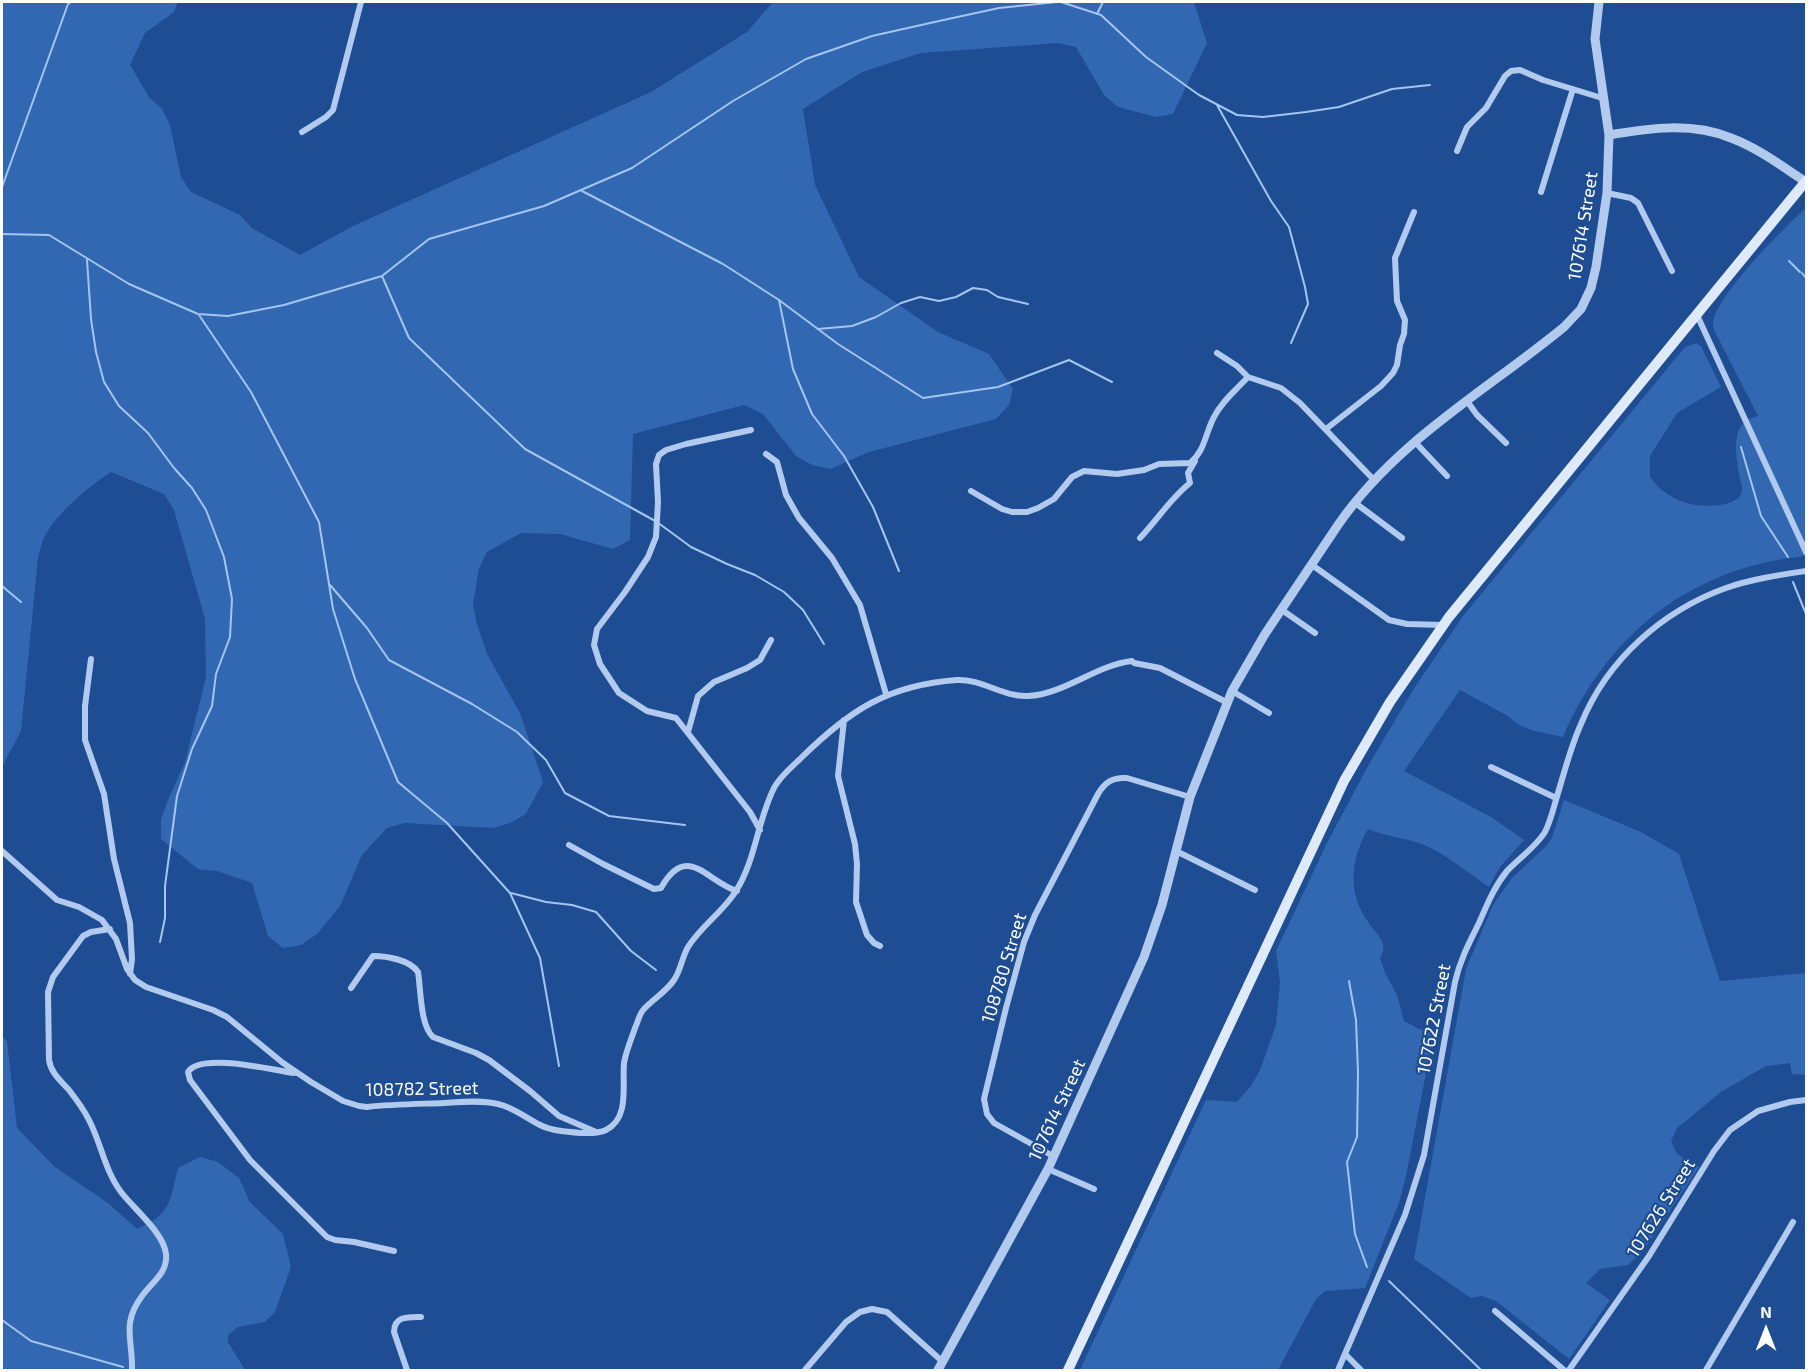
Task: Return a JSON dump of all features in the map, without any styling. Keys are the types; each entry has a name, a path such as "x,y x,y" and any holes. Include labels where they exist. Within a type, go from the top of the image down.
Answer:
{"main road":[{"path":"1068,1371 1344,781 1390,702 1443,625 1663,353 1806,182"}],"street":[{"path":"302,132 333,110 361,2"},
{"name":"107614 Street","path":"941,1366 1048,1169 1144,957 1162,905 1190,797 1226,702 1265,634 1354,502 1374,480 1415,442 1555,334 1581,309 1591,288 1596,267 1607,193 1609,135 1595,39 1599,2"},
{"path":"1457,151 1467,127 1486,108 1508,72 1520,70 1602,98"},
{"path":"1541,192 1573,89"},
{"path":"1609,135 1670,127 1709,131 1732,138 1806,182"},
{"path":"1607,193 1630,198 1638,203 1672,271"},
{"path":"1326,429 1381,386 1393,373 1397,364 1405,320 1397,301 1395,258 1414,212"},
{"path":"1697,315 1806,552"},
{"path":"1217,353 1237,366 1248,377 1269,382 1287,392 1374,480"},
{"path":"1140,538 1169,502 1190,483 1188,473 1197,458 1215,415 1230,393 1248,377"},
{"path":"1467,401 1477,415 1506,443"},
{"path":"751,430 686,444 666,450 659,455 656,464 658,502 656,537 648,557 626,592 597,629 594,649 600,664 619,693 628,701 646,711 674,717 688,732 750,812 760,830"},
{"path":"1415,442 1447,476"},
{"path":"766,454 777,462 786,495 799,518 832,558 860,605 886,694"},
{"path":"971,491 1002,509 1027,512 1054,499 1072,477 1084,471 1116,474 1144,470 1159,464 1190,464 1197,458"},
{"path":"1354,502 1402,538"},
{"path":"1312,565 1389,620 1407,624 1443,625"},
{"name":"107622 Street","path":"1338,1371 1405,1215 1424,1155 1455,982 1462,957 1493,892 1507,872 1545,832 1572,747 1591,701 1610,672 1642,638 1687,606 1745,582 1806,571"},
{"path":"1282,610 1315,633"},
{"path":"688,732 698,696 714,682 760,660 771,640"},
{"path":"91,659 86,696 85,740 104,794 114,859 130,923 132,959 130,974"},
{"path":"351,988 373,956 414,966 418,972 424,1024 433,1037 472,1051 489,1060 559,1116 597,1133 617,1122 623,1109 627,1048 642,1011 675,979 686,949 736,891 752,859 774,787 821,739 844,720 886,694 910,687 968,680 1010,694 1029,696 1072,683 1121,662 1132,661 1160,668 1226,702"},
{"path":"1232,691 1269,712"},
{"path":"844,720 838,776 855,844 856,902 867,935 880,946"},
{"path":"1491,767 1556,798"},
{"name":"108780 Street","path":"1053,1156 994,1123 984,1108 1006,1008 1024,942 1040,905 1098,794 1107,782 1116,778 1127,778 1190,797"},
{"path":"569,845 654,890 661,888 674,871 690,866 706,872 736,891"},
{"path":"2,851 57,900 94,915 110,929 130,974"},
{"path":"1176,851 1255,890"},
{"path":"110,929 82,936 53,977 48,992 49,1054 52,1071 73,1095 90,1121 102,1154 119,1189 161,1238 166,1254 164,1270 141,1297 129,1321 128,1336 132,1371"},
{"name":"108782 Street","path":"130,974 146,987 227,1017 283,1063 343,1101 359,1106 496,1103 555,1130 597,1133"},
{"path":"298,1073 207,1062 196,1064 188,1072 190,1080 250,1160 327,1237 394,1251"},
{"name":"107626 Street","path":"1569,1371 1649,1256 1714,1150 1730,1130 1758,1111 1806,1100"},
{"path":"1048,1169 1094,1189"},
{"path":"1706,1371 1793,1222"},
{"path":"805,1371 846,1322 860,1312 872,1309 887,1312 941,1366"},
{"path":"1495,1311 1564,1371"},
{"path":"407,1371 394,1326 404,1317 421,1317"},
{"path":"1345,1354 1361,1371"}],"shaded area":[{"path":"2,2 178,2 174,12 145,33 130,65 149,97 162,109 170,125 181,177 191,192 240,215 252,228 300,255 353,226 651,92 747,32 773,2 1194,2 1207,43 1173,114 1156,117 1118,107 1104,95 1076,47 1058,43 921,53 862,72 803,109 815,185 859,277 938,332 989,354 1013,389 1009,405 996,419 869,452 830,469 812,465 796,456 763,414 744,405 633,434 630,540 613,549 560,534 521,533 487,552 479,568 473,604 476,621 487,654 520,713 543,782 526,814 510,823 493,828 405,823 387,828 362,855 340,906 317,934 301,945 283,948 268,936 252,883 217,871 198,869 161,839 161,820 185,762 206,677 205,619 174,510 164,494 111,472 73,502 48,530 38,558 21,731 2,767"},
{"path":"1806,208 1806,556 1765,563 1726,574 1691,591 1659,612 1630,637 1604,666 1582,700 1563,737 1534,731 1519,725 1506,715 1460,690 1404,771 1491,817 1524,840 1500,867 1489,887 1448,858 1422,844 1368,829 1360,845 1355,861 1354,888 1364,916 1382,941 1384,949 1380,958 1385,973 1397,995 1404,1021 1419,1029 1434,1032 1400,1200 1365,1288 1325,1291 1316,1299 1278,1370 1080,1370 1206,1100 1237,1102 1251,1086 1260,1070 1276,1025 1280,983 1276,951 1327,843 1368,766 1413,690 1463,616 1685,347 1696,343 1701,346 1721,387 1677,413 1650,456 1650,477 1665,492 1688,503 1703,506 1717,505 1731,502 1740,496 1742,488 1736,439 1742,424 1758,416 1715,332 1713,323 1717,311 1738,280"},
{"path":"1564,800 1641,832 1679,854 1720,981 1806,973 1806,1075 1792,1074 1790,1063 1766,1066 1721,1092 1677,1128 1671,1141 1677,1154 1699,1167 1643,1251 1628,1265 1600,1269 1586,1283 1610,1300 1569,1359 1496,1301 1482,1296 1471,1298 1414,1259 1466,969 1493,905 1512,878 1552,838"},
{"path":"2,1036 7,1041 17,1128 55,1167 108,1203 137,1229 163,1212 173,1190 178,1168 200,1157 218,1162 239,1178 250,1202 283,1234 291,1267 275,1312 265,1322 238,1327 228,1335 228,1342 245,1370 2,1370"}],"waterway":[{"path":"2,187 68,4 71,2"},
{"path":"2,234 49,235 129,284 198,314 228,316 284,305 382,276 429,239 544,206 632,168 733,101 806,59 872,36 999,8 1057,2"},
{"path":"1061,2 1101,15 1146,57 1199,95 1237,115 1263,117 1339,107 1392,89 1430,85"},
{"path":"1097,14 1103,2"},
{"path":"1217,105 1271,201 1289,227 1308,304 1291,343"},
{"path":"582,191 723,264 779,300 838,344 923,398 998,387 1069,360 1112,382"},
{"path":"87,260 91,319 104,382 119,406 148,433 192,488 206,510 224,557 232,599 230,637 216,674 212,706 192,749 177,796 165,886 165,918 160,942"},
{"path":"1789,261 1800,272"},
{"path":"1802,273 1806,278"},
{"path":"382,276 409,338 525,449 657,522 691,547 755,575 784,592 803,610 824,644"},
{"path":"818,329 852,326 876,317 901,303 920,297 939,301 956,297 973,288 987,290 998,297 1028,304"},
{"path":"779,300 793,369 812,414 844,456 873,507 899,571"},
{"path":"199,315 251,392 319,522 333,609 355,679 398,782 447,823 510,893 540,958 559,1066"},
{"path":"1741,447 1761,516 1788,557"},
{"path":"1793,582 1806,614"},
{"path":"330,585 367,628 389,660 472,704 517,732 546,760 565,793 609,816 685,825"},
{"path":"2,586 21,602"},
{"path":"511,893 596,912 631,951 656,970"},
{"path":"1349,981 1356,1020 1358,1072 1357,1137 1347,1162 1355,1234 1367,1267"},
{"path":"1389,1281 1481,1370"},
{"path":"2,1320 31,1341 123,1367"}]}
